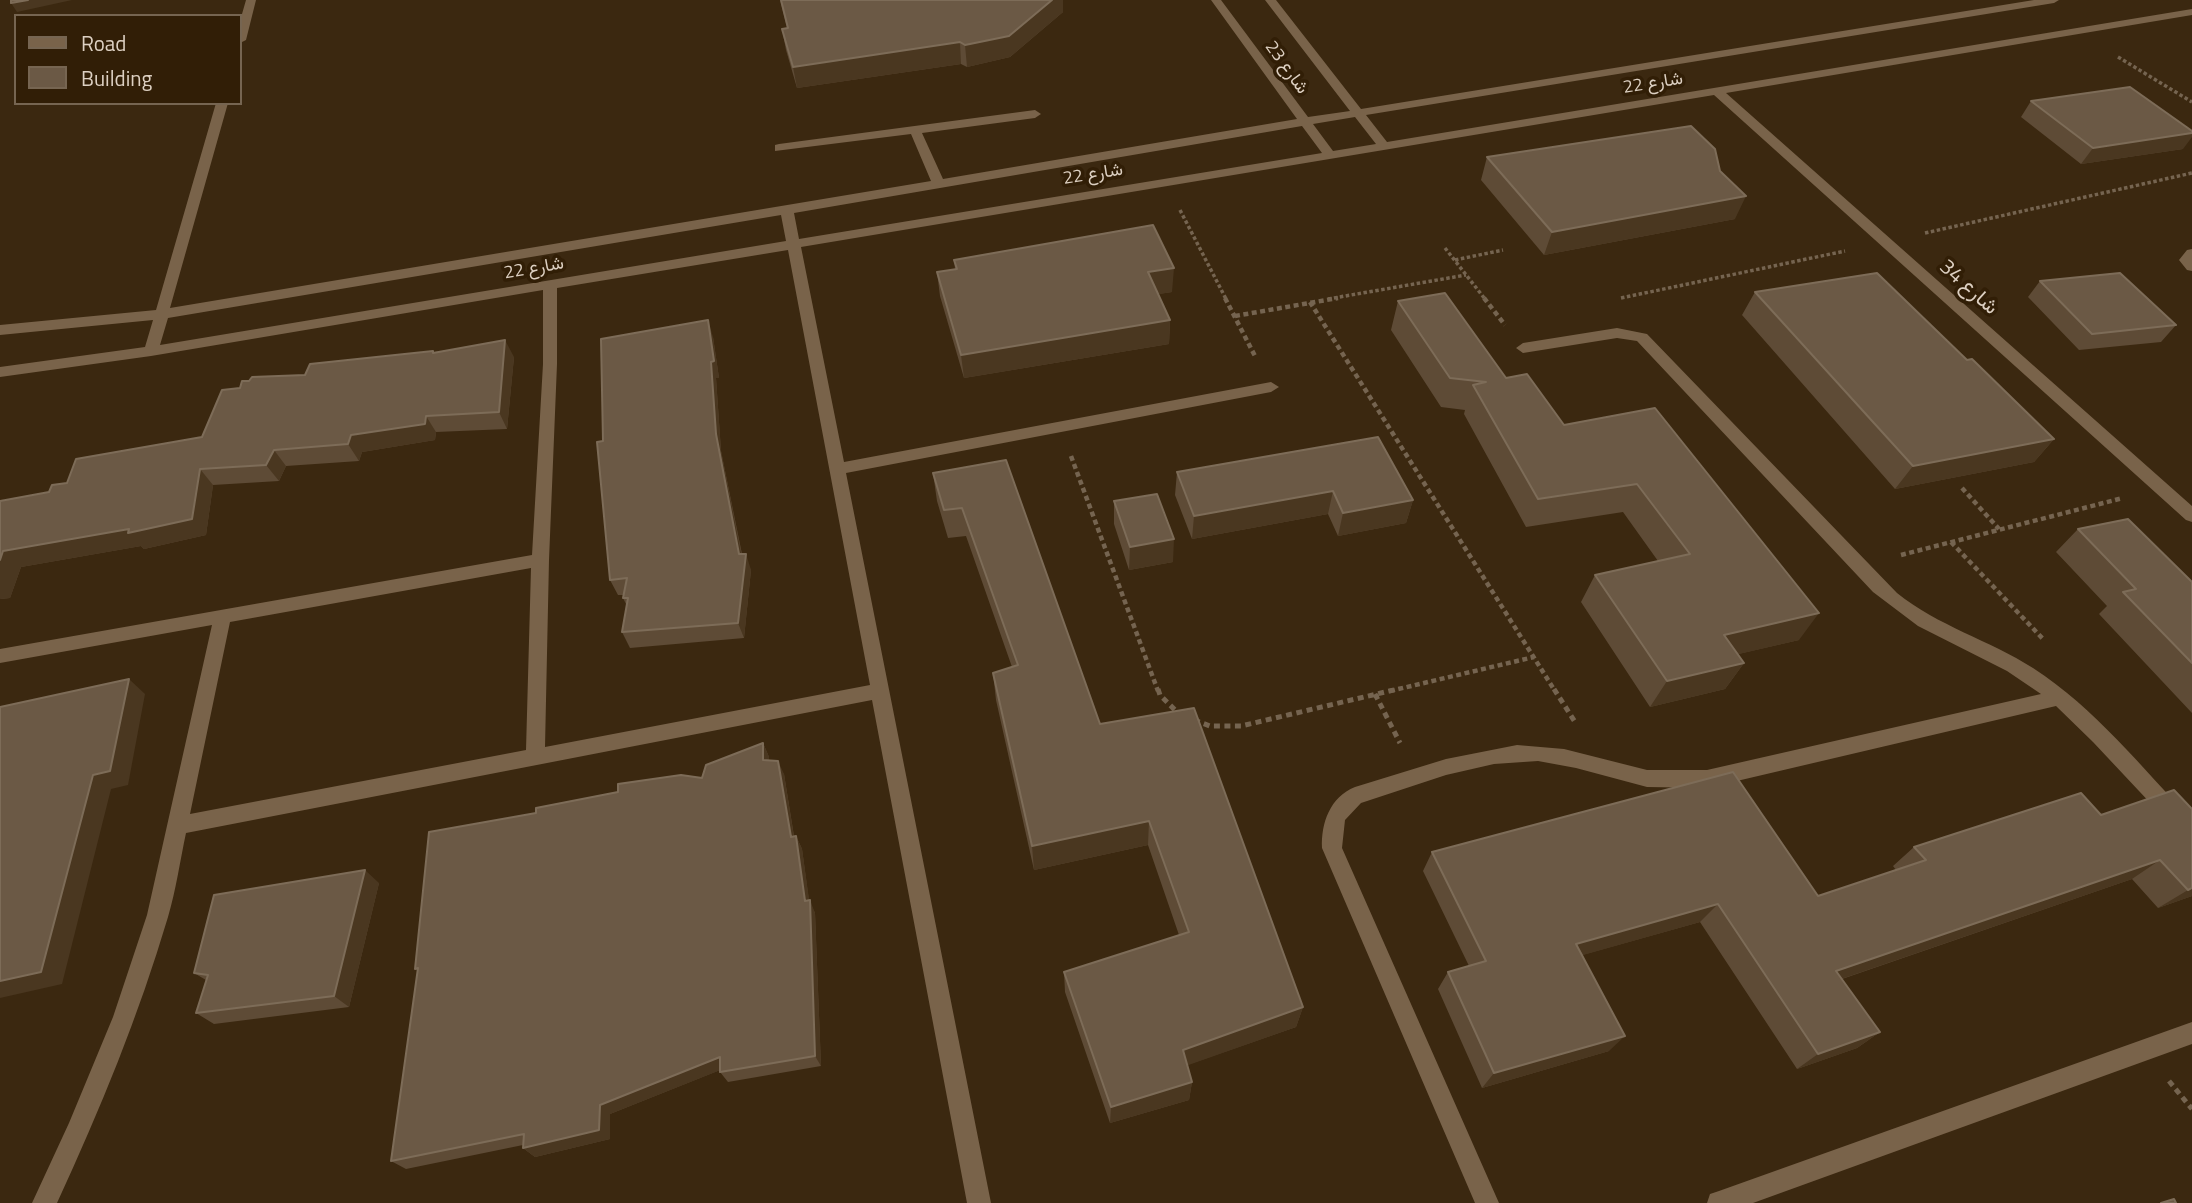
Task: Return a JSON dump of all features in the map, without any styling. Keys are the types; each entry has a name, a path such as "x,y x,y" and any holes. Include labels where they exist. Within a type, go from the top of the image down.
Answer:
{"street":[{"path":"242,33 251,0"},
{"name":"شارع 23","path":"1216,0 1329,154"},
{"name":"شارع 23","path":"1270,0 1383,145"},
{"name":"شارع 22","path":"0,330 162,314 939,186 1303,122 2054,0"},
{"name":"شارع 22","path":"0,372 151,351 2192,12"},
{"name":"شارع 34","path":"1717,92 2192,516"},
{"path":"151,351 221,105"},
{"path":"779,148 1035,114"},
{"path":"915,130 939,186"},
{"path":"787,211 979,1203"},
{"path":"2192,253 2186,260 2192,267"},
{"path":"535,756 540,560 550,364 550,284"},
{"path":"1523,348 1617,333 1642,337 1859,566 1903,608 1931,625 2002,659 2059,698 2074,710 2192,834"},
{"path":"837,469 1271,387"},
{"path":"0,656 540,560"},
{"path":"44,1203 78,1131 124,1017 158,915 223,615"},
{"path":"179,825 880,691"},
{"path":"1487,1203 1332,848 1330,831 1334,817 1343,804 1355,796 1501,754 1557,755 1602,765 1637,777 1673,782 1707,779 2059,698"},
{"path":"1719,1203 2192,1033"}],"path":[{"path":"2075,31 2192,102"},
{"path":"1612,300 2192,173"},
{"path":"1166,181 1271,387"},
{"path":"1446,248 1523,348"},
{"path":"1455,260 1503,250"},
{"path":"1235,316 1466,275"},
{"path":"1310,302 1602,765"},
{"path":"1504,323 1517,320"},
{"path":"1060,427 1160,695 1181,715"},
{"path":"1962,488 1999,529"},
{"path":"1859,566 2162,489"},
{"path":"1191,719 1210,726 1241,726 1534,657"},
{"path":"1375,694 1418,777"}],"building":[{"path":"781,0 1052,0 1009,36 965,45 960,42 793,67 782,29 788,28"},
{"path":"2130,87 2192,133 2093,148 2031,101"},
{"path":"1691,126 1715,149 1720,171 1746,196 1552,232 1487,157"},
{"path":"1153,225 1174,268 1148,272 1170,320 961,355 937,272 957,269 954,260"},
{"path":"1877,273 1967,360 1972,359 2054,439 1913,466 1755,292"},
{"path":"2120,273 2176,325 2092,334 2040,281"},
{"path":"1445,293 1506,378 1527,374 1564,425 1655,408 1819,613 1724,635 1744,663 1667,681 1595,575 1690,554 1637,484 1538,499 1473,385 1486,382 1450,378 1398,301"},
{"path":"708,320 714,361 711,362 716,434 739,554 746,554 738,623 622,632 628,598 623,598 627,578 610,580 597,442 603,441 601,339"},
{"path":"505,340 499,412 426,416 425,424 351,435 348,444 274,450 266,465 200,469 192,519 128,533 129,529 3,551 0,560 0,501 49,492 52,485 67,483 76,459 202,437 222,390 240,388 242,381 249,381 252,377 305,375 310,364 433,353"},
{"path":"1378,437 1413,500 1343,513 1333,491 1194,516 1177,472"},
{"path":"1006,460 1100,724 1194,708 1303,1007 1183,1050 1192,1082 1111,1107 1064,972 1189,932 1149,821 1032,846 993,673 1018,665 962,508 944,510 933,473"},
{"path":"1157,494 1174,539 1130,547 1114,501"},
{"path":"2128,519 2192,582 2192,663 2123,592 2136,589 2078,529"},
{"path":"129,679 110,771 93,775 41,972 0,981 0,707"},
{"path":"763,743 763,760 778,761 791,837 796,836 805,901 810,900 815,1056 720,1072 720,1057 600,1105 599,1130 523,1148 524,1134 391,1161 418,968 415,969 429,832 536,813 536,808 618,792 618,784 681,775 702,778 706,765"},
{"path":"1733,772 1818,896 1926,860 1914,847 2081,793 2101,815 2174,790 2192,809 2192,888 2188,890 2160,860 1836,971 1880,1032 1818,1054 1718,904 1576,944 1625,1036 1494,1073 1448,972 1486,961 1432,852"},
{"path":"365,870 334,996 196,1013 208,975 194,973 214,895"}]}
